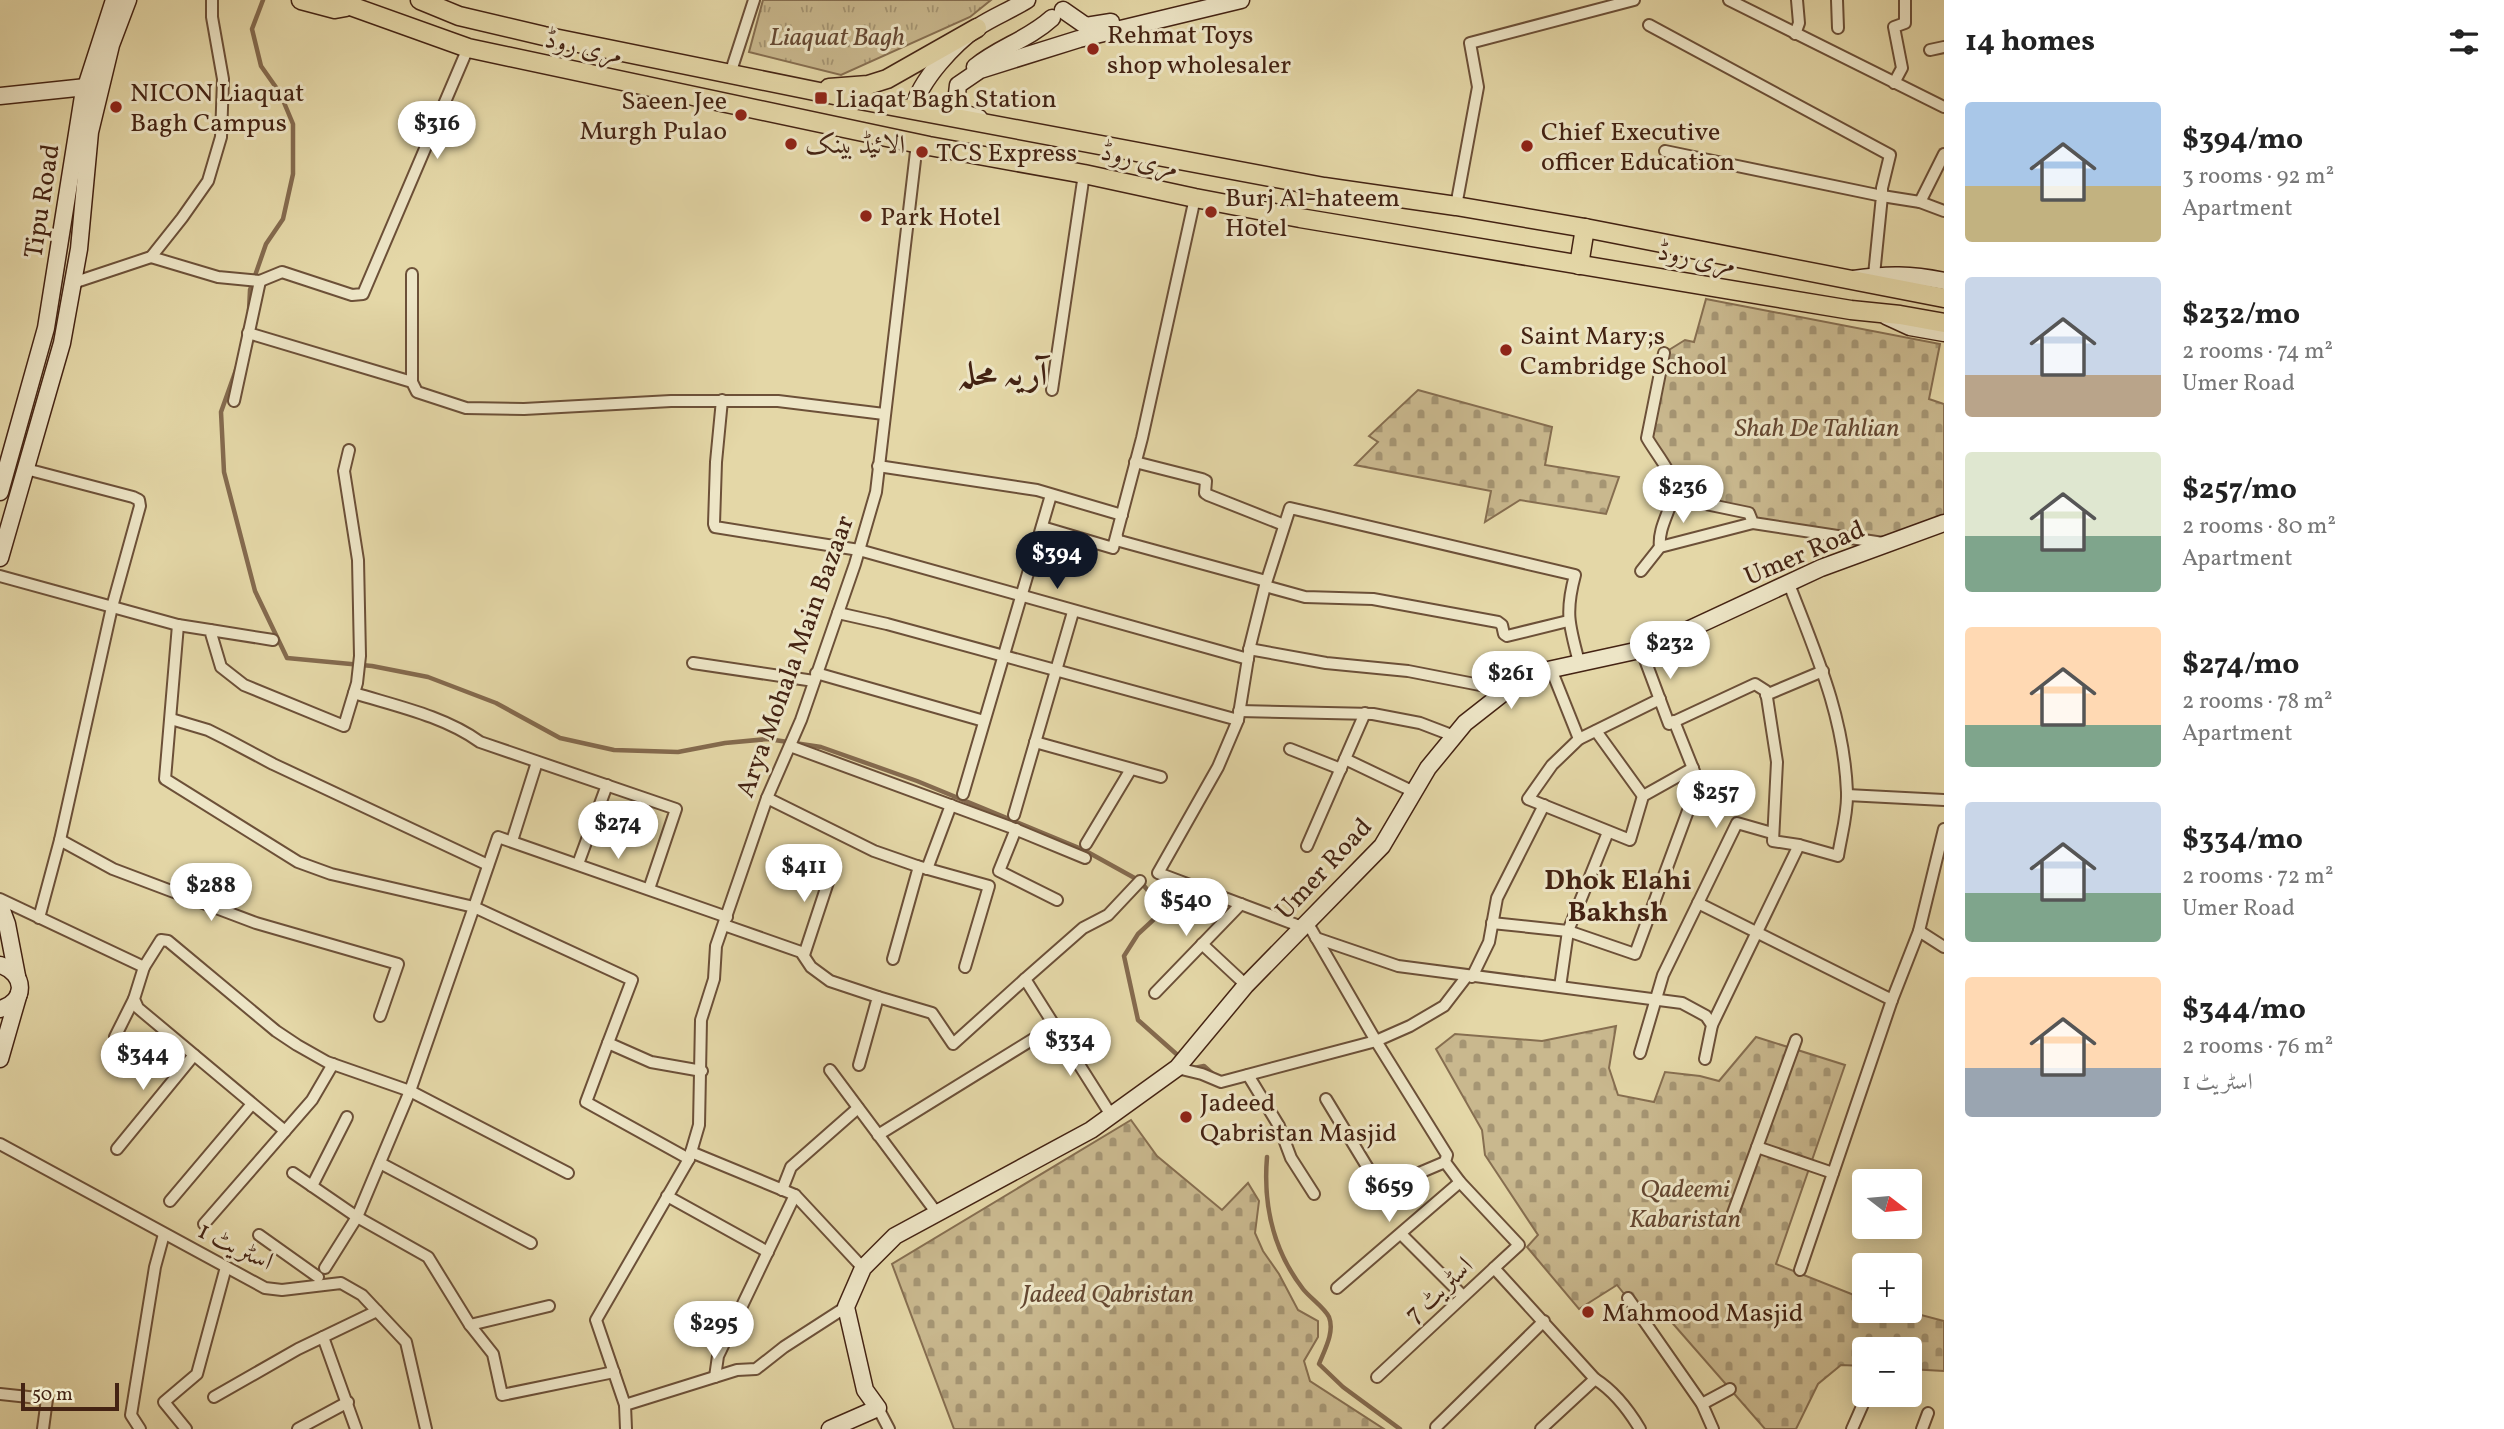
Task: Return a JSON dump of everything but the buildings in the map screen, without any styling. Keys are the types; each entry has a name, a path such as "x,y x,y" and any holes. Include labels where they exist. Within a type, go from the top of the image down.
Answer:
{"main road":[{"name":"مری روڈ","path":"419,0 459,16 808,90 1324,187 1585,228 1944,298"},
{"name":"مری روڈ","path":"304,1 335,9 343,3 468,48 917,143 1195,198 1300,218 1944,323"},
{"path":"808,90 868,85 887,79 977,28"},
{"path":"1579,264 1585,228"}],"street":[{"name":"Tipu Road","path":"0,492 46,328 86,87 114,0"},
{"path":"0,558 62,343 79,248 90,132 111,45 128,0"},
{"path":"73,283 151,257 208,181 221,137 223,79 212,17 212,0"},
{"path":"730,74 754,0"},
{"path":"913,109 916,98 941,62 977,28 1027,0"},
{"path":"1034,0 1034,8 1038,14 1061,8"},
{"path":"1061,8 1086,26 1105,24 1198,0"},
{"path":"958,85 981,70 1079,39 1241,0"},
{"path":"1456,206 1478,87 1470,43 1634,0"},
{"path":"1729,0 1944,107"},
{"path":"1795,34 1799,23 1797,0"},
{"path":"1837,0 1839,28"},
{"path":"1894,83 1902,68 1894,27 1905,23 1905,0"},
{"path":"1061,8 1062,33 1079,39"},
{"path":"1032,132 963,113 956,103 958,85 988,57 1036,32 1061,8"},
{"path":"1649,25 1890,155 1882,188 1874,275"},
{"path":"1930,50 1944,47"},
{"path":"151,257 218,277 260,281 282,272 352,295 363,294 468,48"},
{"path":"0,96 86,87"},
{"name":"Arya Mohala Main Bazaar","path":"614,1372 596,1320 690,1155 699,1125 701,1020 714,979 716,946 767,798 800,720 838,613 876,492 917,143"},
{"path":"1665,151 1920,202 1944,211"},
{"path":"1920,202 1944,154"},
{"path":"1052,390 1084,174"},
{"path":"1042,527 1113,548 1136,462 1195,198"},
{"path":"412,274 412,382 417,392 466,408 524,409 722,400 778,401 884,414"},
{"path":"1848,280 1894,274 1944,281"},
{"path":"234,401 260,281"},
{"path":"1881,314 1910,327 1944,333"},
{"path":"248,333 412,382"},
{"path":"1660,547 1658,534 1672,497 1673,482 1647,438 1664,353"},
{"path":"722,400 716,463 715,527 859,550 1073,612 1249,654 1408,671 1485,686 1525,682"},
{"path":"210,630 221,667 244,685 344,726 359,674 358,560 344,471 349,450"},
{"path":"1136,462 1202,479 1206,481 1205,493 1208,495 1284,525"},
{"path":"878,466 1051,495 1122,514"},
{"path":"26,469 67,478 139,500 140,506 113,607 60,840 39,918"},
{"path":"963,794 1051,495"},
{"path":"1672,497 1749,513 1754,523"},
{"path":"1445,1162 1447,1155 1316,938 1304,925 1158,873 1218,767 1239,715 1265,583 1290,508 1575,575 1569,598 1568,621 1579,662"},
{"path":"1640,571 1660,547 1754,523 1888,544"},
{"name":"Umer Road","path":"846,1307 863,1268 895,1236 1091,1130 1177,1068 1247,985 1382,846 1428,768 1465,723 1502,694 1551,669 1649,648 1821,568 1944,523"},
{"path":"1116,537 1116,540 1305,597 1373,599 1498,622 1507,636 1568,621"},
{"path":"0,576 178,625 274,640"},
{"path":"1641,649 1669,724 1755,684 1766,691 1777,762 1773,841 1838,856 1847,795 1840,726 1823,671 1790,584"},
{"path":"1014,815 1073,612"},
{"path":"838,613 1239,715 1365,713 1420,723 1454,736"},
{"path":"178,625 165,779 298,862 331,874 474,907 632,980 586,1102 690,1155 795,1195 863,1268"},
{"path":"693,663 815,677 984,721"},
{"path":"1551,669 1579,739"},
{"path":"1766,695 1823,671"},
{"path":"354,693 425,715 465,732 480,742 676,809 649,889"},
{"path":"1660,699 1579,739 1552,765 1528,799 1630,840 1643,796 1693,768"},
{"path":"1307,846 1365,713"},
{"path":"170,719 226,739 273,764 488,865"},
{"path":"1492,923 1568,931 1635,954 1692,800 1693,768 1674,721"},
{"path":"1596,731 1643,796"},
{"path":"1035,743 1161,777"},
{"path":"790,745 1016,829 1085,858"},
{"path":"1290,749 1343,764 1414,792"},
{"path":"512,841 537,762"},
{"path":"1086,844 1131,769"},
{"path":"578,863 607,785"},
{"path":"1847,795 1944,800"},
{"path":"767,798 874,851 989,886 965,967"},
{"path":"893,959 918,870 922,867 951,805"},
{"path":"1177,1068 1221,1082 1376,1041 1410,1026 1444,1006 1469,976 1489,942 1497,898 1544,805"},
{"path":"1640,1053 1663,975 1737,823 1772,833"},
{"path":"1016,829 999,871 1057,900"},
{"path":"1800,1270 1892,1000 1919,931 1944,830"},
{"path":"1560,987 1568,931 1608,832"},
{"path":"260,1235 322,1273 357,1217 410,1091 498,836 649,889 804,955 811,967 830,981 932,1013 953,1044 1083,928 1108,915 1140,881"},
{"path":"60,840 113,869 256,923 398,964 380,1016"},
{"path":"1705,1059 1712,1025 1799,845"},
{"path":"804,955 834,864"},
{"path":"0,899 144,967"},
{"path":"1698,903 1892,1000"},
{"path":"1155,993 1241,904"},
{"path":"0,905 7,924 19,993 0,1059"},
{"path":"1919,931 1944,947"},
{"path":"1316,938 1398,966 1682,1003 1706,1016 1712,1025"},
{"path":"115,1037 134,999 144,967 161,940 168,941 276,1031 297,1045 333,1064 410,1091 568,1174"},
{"path":"1202,944 1247,985"},
{"path":"0,965 11,969 17,976"},
{"path":"1026,979 1111,1115"},
{"path":"0,1009 10,1006 19,993"},
{"path":"859,1065 878,997"},
{"path":"134,999 138,1008 285,1131"},
{"path":"878,1135 1056,1025"},
{"path":"1732,1216 1796,1040"},
{"path":"608,1043 651,1062 702,1071"},
{"path":"117,1149 194,1055"},
{"path":"204,1224 312,1100 333,1064"},
{"path":"830,1070 936,1213"},
{"path":"1248,1075 1279,1126 1291,1158 1314,1194"},
{"path":"1326,1099 1377,1183 1405,1179 1445,1162"},
{"path":"170,1201 252,1104"},
{"path":"782,1190 791,1167 858,1108"},
{"path":"312,1186 347,1116"},
{"name":"اسٹریٹ 1","path":"0,1144 265,1288 282,1290 341,1283 362,1295 406,1342 426,1429"},
{"path":"1757,1147 1833,1173"},
{"path":"1445,1162 1460,1182 1520,1245 1494,1268"},
{"path":"380,1163 531,1242"},
{"path":"293,1173 357,1217 428,1257 470,1325 493,1354 502,1395 614,1372 625,1405 626,1429"},
{"path":"1337,1289 1460,1182"},
{"path":"715,1377 718,1356 795,1195"},
{"path":"667,1196 768,1252"},
{"path":"140,1429 131,1415 155,1266 164,1234"},
{"path":"1401,1234 1463,1296"},
{"path":"186,1429 164,1402 197,1374 226,1267"},
{"name":"اسٹریٹ 7","path":"1377,1377 1494,1268 1595,1379 1609,1388 1640,1429"},
{"path":"1628,1298 1702,1404 1713,1429"},
{"path":"470,1325 549,1306"},
{"path":"625,1405 737,1370 756,1369 784,1347 846,1307 865,1390 889,1429"},
{"path":"214,1396 377,1311"},
{"path":"1436,1427 1544,1321"},
{"path":"323,1337 356,1429"},
{"path":"1541,1429 1595,1379"},
{"path":"1702,1404 1730,1389"},
{"path":"0,1394 47,1399 43,1429"},
{"path":"298,1429 348,1402"},
{"path":"1853,1429 1862,1407"},
{"path":"830,1429 878,1408"},
{"path":"1922,1429 1928,1413"}],"green space":[{"name":"Liaquat Bagh","path":"763,0 991,0 970,17 841,75 749,52"},
{"name":"Shah De Tahlian","path":"1706,299 1940,344 1929,399 1944,404 1944,523 1888,544 1753,523 1749,513 1672,497 1673,482 1647,438 1664,353 1685,340 1694,342"},
{"path":"1418,390 1552,427 1545,465 1619,477 1606,514 1520,500 1485,522 1491,491 1355,465 1378,442 1369,436"},
{"name":"Qadeemi Kabaristan","path":"1616,1026 1609,1068 1618,1095 1654,1102 1665,1072 1719,1081 1756,1037 1845,1065 1776,1264 1852,1294 1852,1323 1922,1323 1922,1315 1944,1321 1944,1371 1922,1370 1922,1337 1852,1337 1852,1365 1841,1365 1818,1384 1796,1429 1765,1429 1668,1318 1649,1325 1617,1285 1579,1309 1527,1247 1538,1235 1485,1155 1482,1130 1436,1049 1455,1034 1542,1041"},
{"name":"Jadeed Qabristan","path":"1131,1120 1157,1156 1222,1210 1248,1183 1259,1201 1255,1233 1263,1251 1298,1310 1318,1321 1318,1337 1304,1361 1310,1381 1384,1429 954,1429 892,1264"}],"waterway":[{"path":"249,311 250,290 266,244 283,219 293,174 293,124 280,93 261,66 252,29 263,0"},
{"path":"237,367 221,412 224,472 255,591 287,658 372,666 428,677 496,703 560,738 614,750 678,752 725,743 768,739 821,747 917,781 1084,850 1140,881 1164,910 1138,934 1124,956 1138,1020 1182,1059"},
{"path":"1194,1068 1204,1066 1213,1074"},
{"path":"1267,1157 1269,1210 1277,1243 1293,1274 1329,1317 1331,1329 1319,1364 1343,1387 1400,1429"}],"place":[{"name":"Rehmat Toys shop wholesaler","path":"1093,49"},
{"name":"Liaqat Bagh Station","path":"821,98"},
{"name":"NICON Liaquat Bagh Campus","path":"116,107"},
{"name":"Saeen Jee Murgh Pulao","path":"741,115"},
{"name":"الائیڈ بینک","path":"791,144"},
{"name":"Chief Executive officer Education","path":"1527,146"},
{"name":"TCS Express","path":"922,152"},
{"name":"Burj Al-hateem Hotel","path":"1211,212"},
{"name":"Park Hotel","path":"866,216"},
{"name":"Saint Mary;s Cambridge School","path":"1506,350"},
{"name":"Jadeed Qabristan Masjid","path":"1186,1117"},
{"name":"Mahmood Masjid","path":"1588,1312"}],"district":[{"name":"آریہ محلہ","path":"1002,373"},
{"name":"Dhok Elahi Bakhsh","path":"1618,895"}]}
